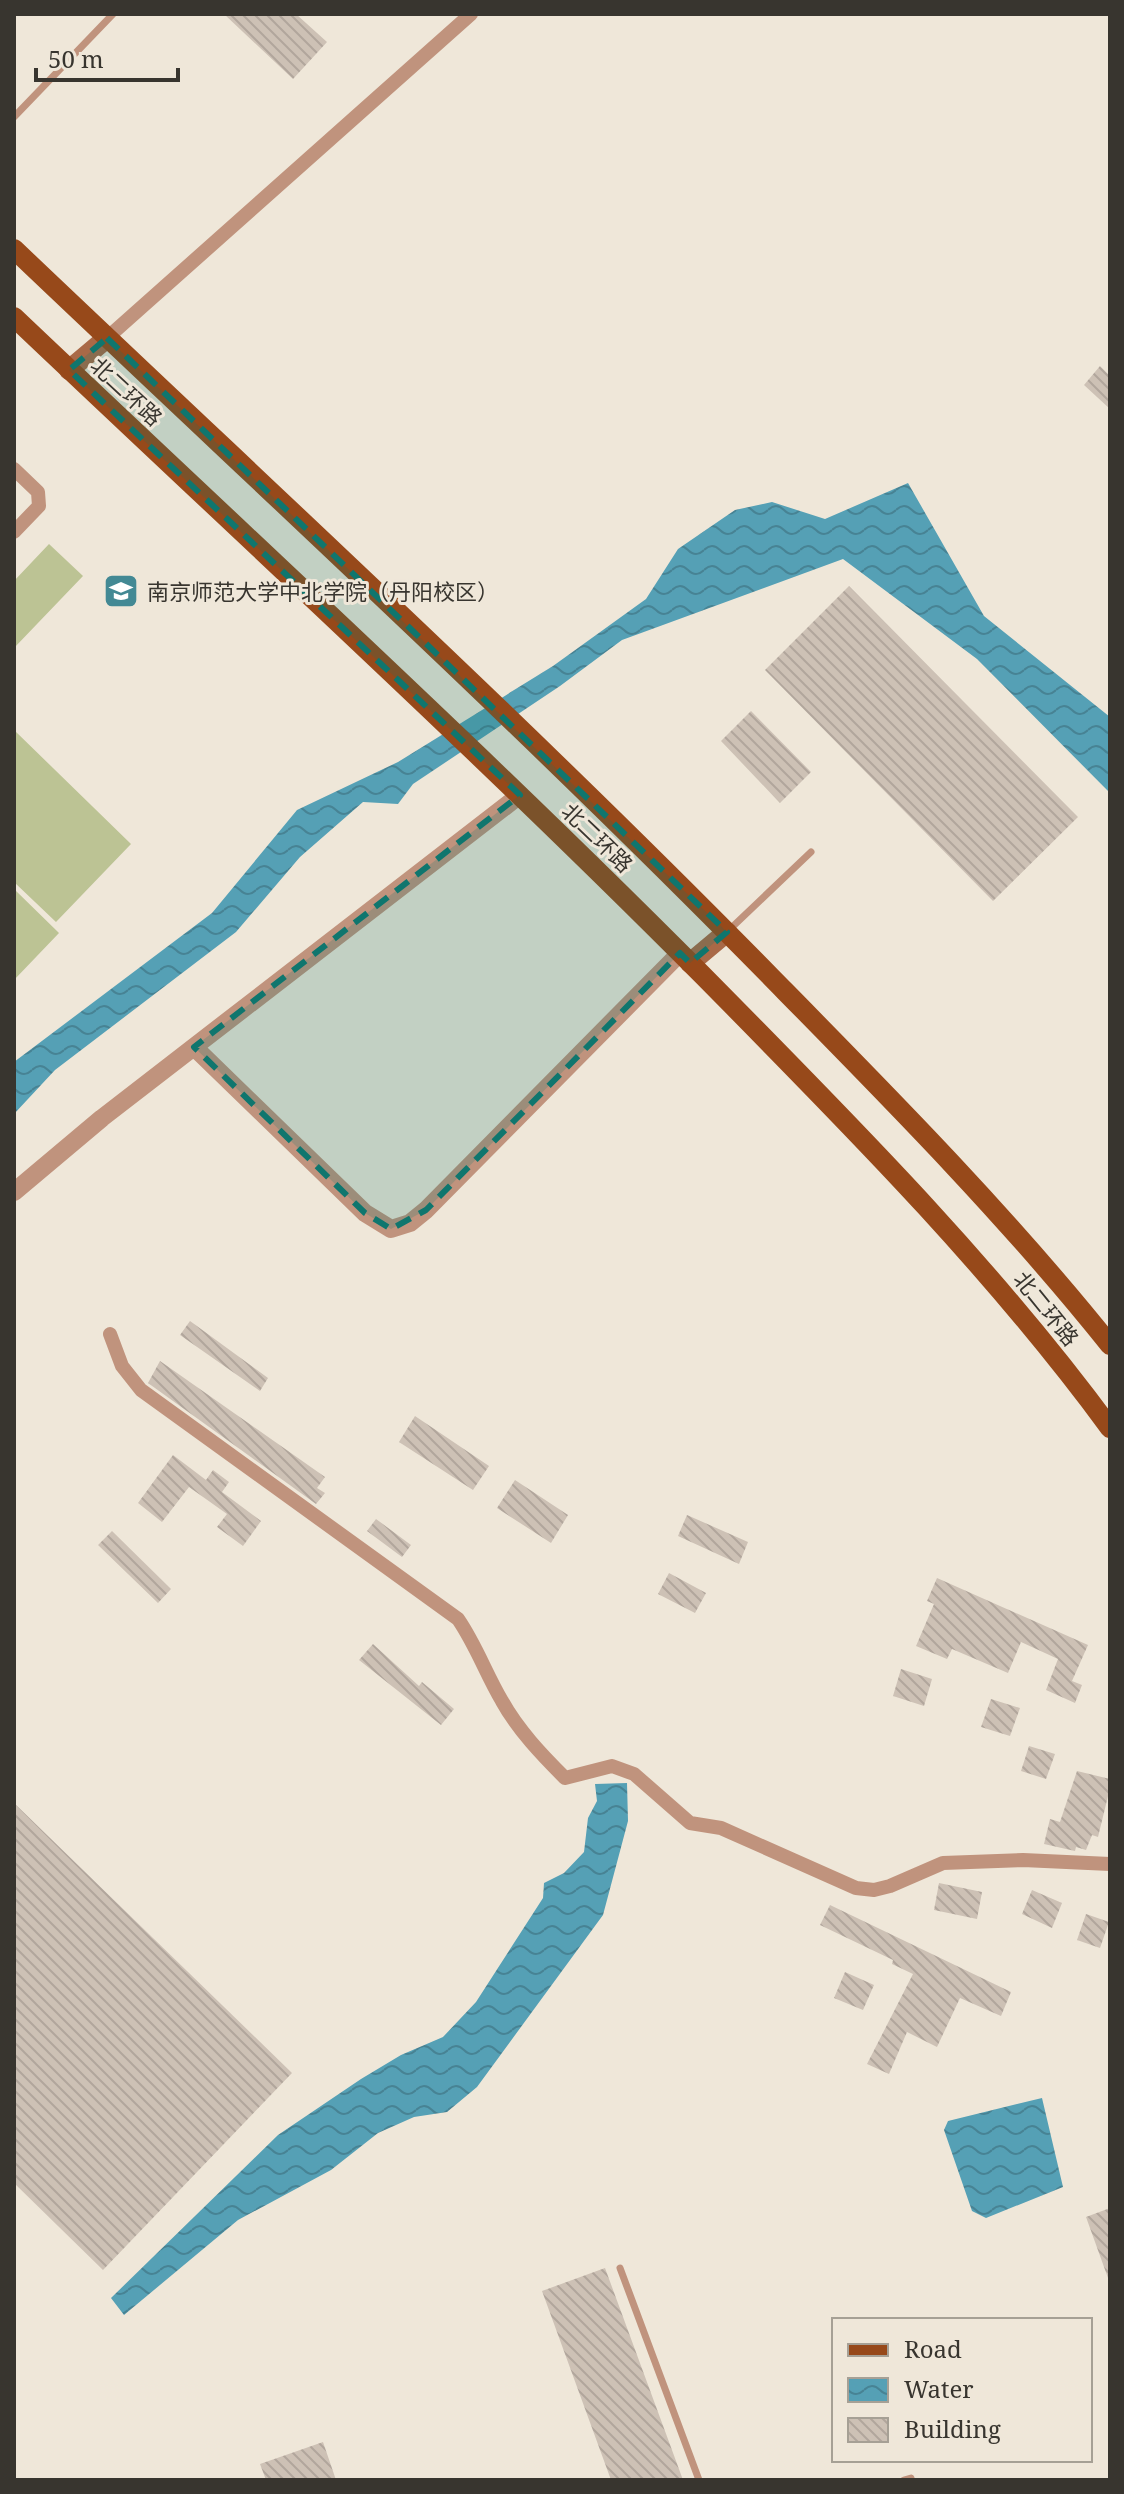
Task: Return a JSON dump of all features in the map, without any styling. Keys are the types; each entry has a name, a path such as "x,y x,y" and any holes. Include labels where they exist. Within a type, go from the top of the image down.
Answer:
{"main road":[{"name":"北二环路","path":"14,249 513,723 727,932 949,1159 1042,1260 1110,1345"},
{"name":"北二环路","path":"14,317 520,795 685,958 942,1222 1003,1290 1110,1428"},
{"path":"69,370 107,338"},
{"path":"685,958 727,932"}],"street":[{"path":"107,338 471,14"},
{"path":"14,469 38,492 39,506 14,532"},
{"path":"14,1192 194,1047 520,795"},
{"path":"194,1047 365,1213 391,1229 410,1223 426,1210 685,958"},
{"path":"110,1334 122,1366 141,1390 458,1619 472,1639 503,1704 542,1755 565,1778 612,1766 634,1774 690,1823 721,1828 856,1888 874,1890 890,1886 943,1863 1023,1860 1110,1864"}],"lane":[{"path":"14,117 113,14"},
{"path":"727,932 811,852"},
{"path":"620,2268 699,2480"}],"highlighted area":[{"path":"107,338 727,932 690,963 680,953 426,1210 391,1229 365,1213 194,1047 520,795 69,370"}],"green space":[{"path":"49,544 83,576 14,648 14,581"},
{"path":"14,730 131,844 56,922 14,882"},
{"path":"14,889 59,933 14,980"}],"water":[{"path":"908,483 984,616 1110,717 1110,793 977,659 843,559 622,640 560,686 413,784 398,804 363,802 300,857 236,932 55,1070 14,1114 14,1062 212,913 297,810 398,762 553,666 646,599 678,549 735,510 772,502 825,519"},
{"path":"627,1783 628,1821 603,1915 477,2087 447,2112 414,2117 378,2133 331,2170 238,2220 124,2315 111,2298 278,2135 401,2055 443,2037 476,2002 543,1898 544,1883 564,1873 584,1852 588,1818 597,1801 595,1784"},
{"path":"1042,2098 1063,2187 986,2218 972,2211 944,2130 948,2121"}],"building":[{"path":"224,14 296,14 327,42 293,79"},
{"path":"1100,366 1110,376 1110,409 1084,385"},
{"path":"849,586 1078,817 993,901 765,670"},
{"path":"751,711 811,772 780,803 721,741"},
{"path":"190,1321 268,1378 260,1391 180,1335"},
{"path":"160,1361 325,1477 317,1488 325,1493 316,1504 148,1383"},
{"path":"415,1416 489,1466 473,1490 399,1442"},
{"path":"173,1455 206,1480 213,1470 229,1482 222,1492 261,1521 243,1546 217,1527 227,1514 189,1487 162,1522 138,1503"},
{"path":"515,1480 568,1515 551,1543 497,1508"},
{"path":"687,1515 748,1542 739,1564 678,1536"},
{"path":"376,1519 411,1545 402,1557 367,1531"},
{"path":"112,1531 171,1589 158,1603 98,1545"},
{"path":"669,1573 706,1593 695,1613 658,1594"},
{"path":"937,1578 1088,1645 1072,1681 1082,1685 1075,1703 1046,1690 1058,1659 1021,1642 1008,1673 952,1649 947,1659 916,1646 934,1604 927,1601"},
{"path":"373,1644 419,1686 422,1682 454,1709 441,1725 359,1660"},
{"path":"901,1669 932,1679 924,1706 893,1696"},
{"path":"991,1699 1020,1708 1010,1736 981,1727"},
{"path":"1029,1746 1055,1754 1046,1779 1021,1771"},
{"path":"1077,1771 1110,1779 1098,1837 1092,1835 1086,1850 1076,1847 1075,1851 1044,1844 1050,1819 1060,1822"},
{"path":"14,1803 292,2073 103,2270 14,2183"},
{"path":"939,1883 982,1892 977,1919 934,1910"},
{"path":"1032,1890 1062,1903 1052,1928 1022,1914"},
{"path":"830,1905 1011,1992 1001,2016 960,1998 937,2047 907,2032 889,2074 867,2064 913,1974 892,1964 893,1960 820,1925"},
{"path":"1086,1914 1109,1922 1100,1948 1077,1940"},
{"path":"845,1972 874,1985 863,2010 834,1998"},
{"path":"1110,2208 1110,2278 1108,2278 1086,2217"},
{"path":"605,2268 683,2480 611,2480 542,2291"},
{"path":"323,2442 336,2480 266,2480 260,2464"}],"place":[{"name":"南京师范大学中北学院（丹阳校区）","path":"121,591"}]}
